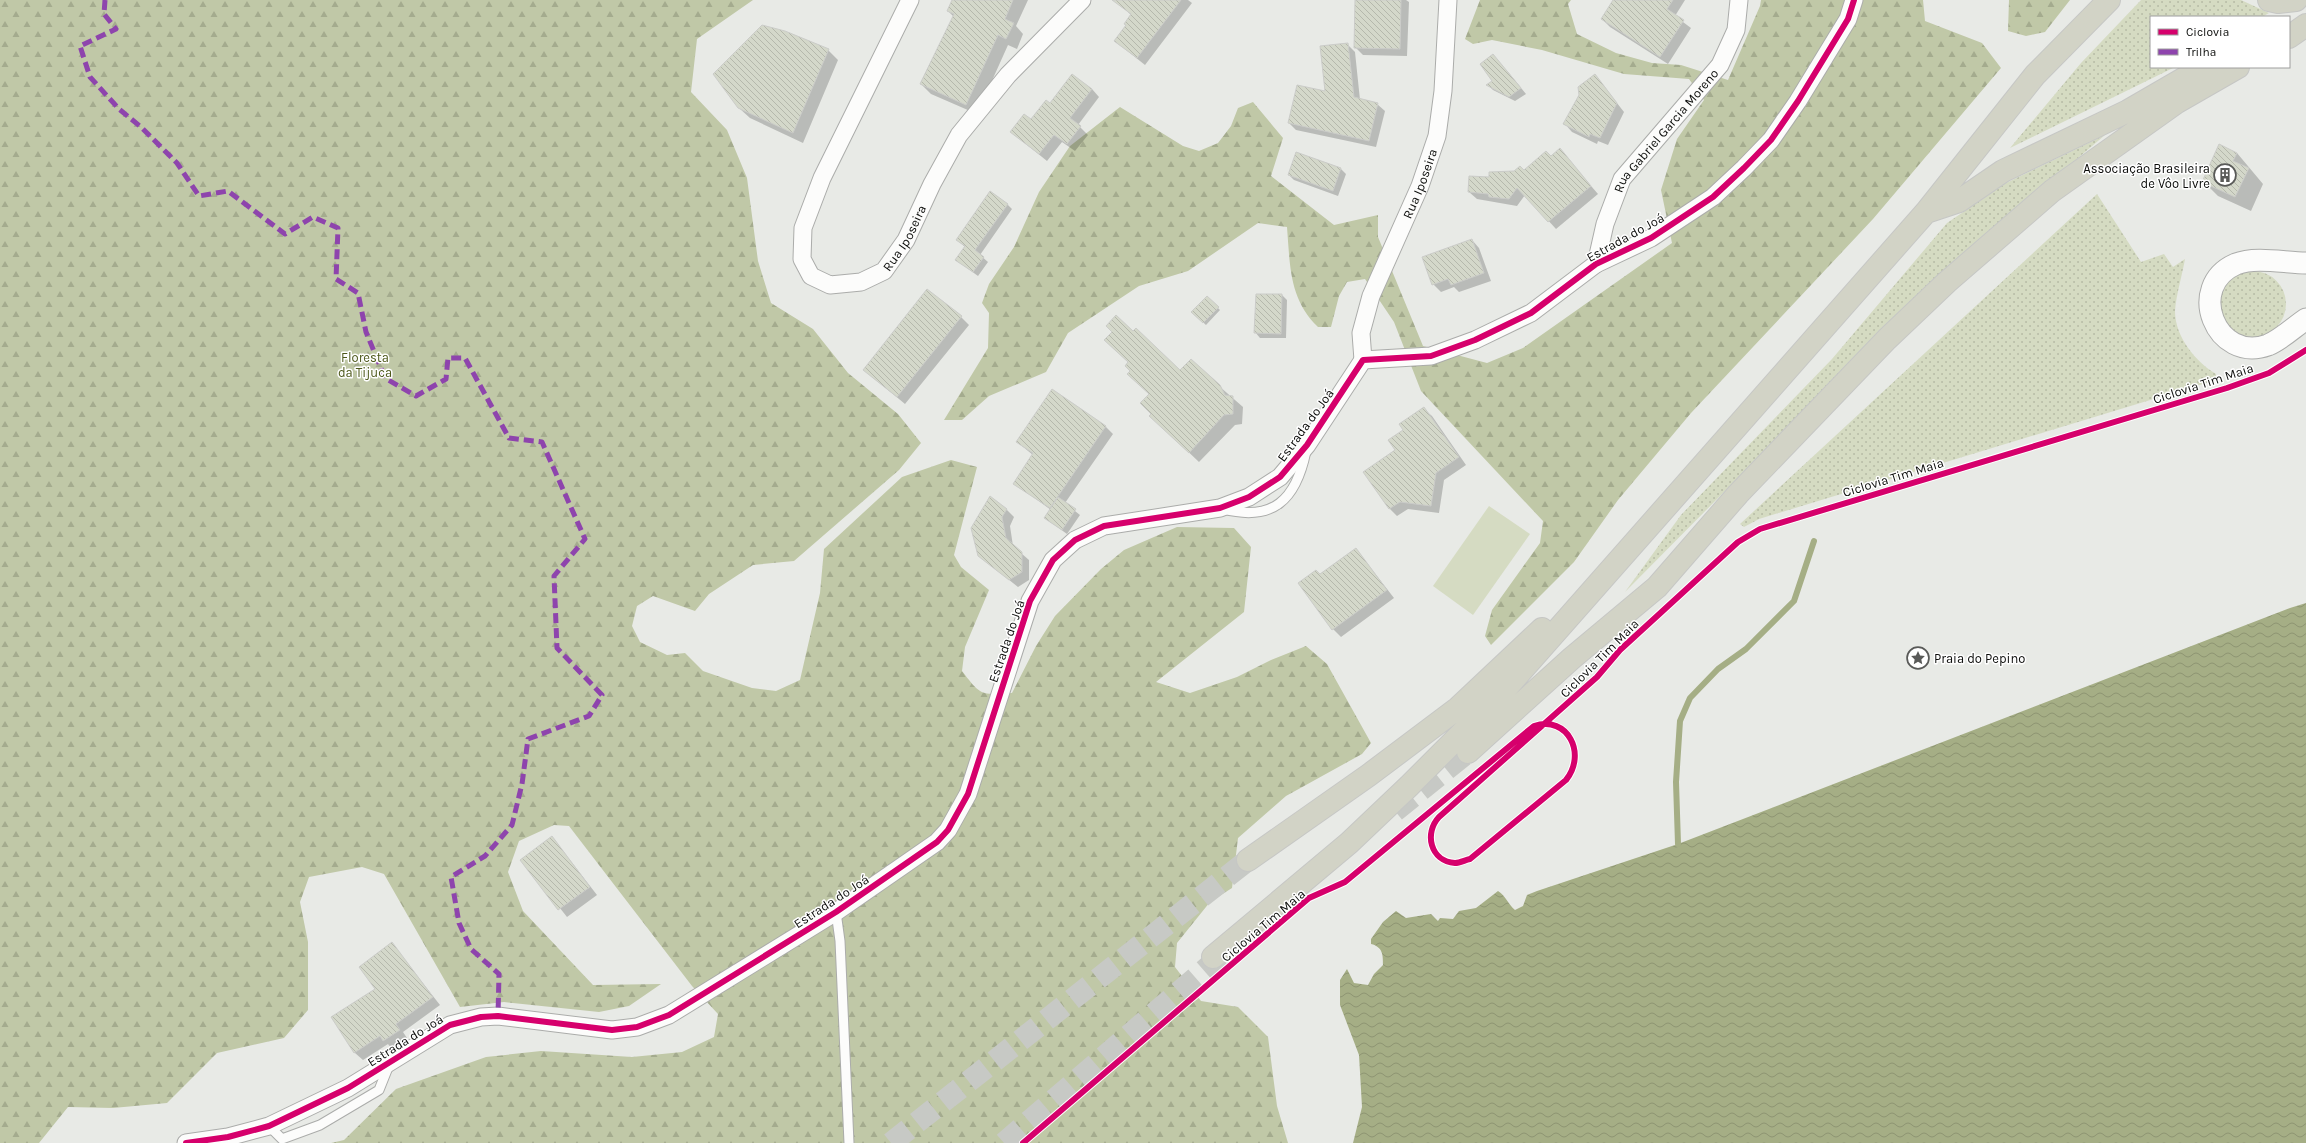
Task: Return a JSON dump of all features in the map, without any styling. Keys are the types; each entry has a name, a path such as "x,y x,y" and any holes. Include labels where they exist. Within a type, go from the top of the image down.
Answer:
{"highway":[{"path":"1213,957 1349,843 1410,786 1477,719 1538,653 1618,559 1926,212 2035,76 2109,0"},
{"path":"2270,0 2278,2 2296,0"},
{"path":"2290,16 2306,6"},
{"path":"2290,35 2306,25"},
{"path":"1926,212 1959,201 2003,171 2128,111 2202,68"},
{"path":"1468,752 1572,658 1657,587 1738,494 1887,339 1948,282 2052,191 2177,102 2236,68"},
{"path":"1248,860 1369,775 1458,708 1618,559"}],"street":[{"name":"Rua Iposeira","path":"910,0 822,178 803,228 802,259 811,276 830,285 862,282 884,271 906,240 932,184 959,135 1008,76 1082,0"},
{"name":"Rua Iposeira","path":"1363,360 1360,333 1371,296 1420,186 1436,136 1443,91 1448,0"},
{"name":"Rua Gabriel Garcia Moreno","path":"1596,264 1605,224 1622,179 1720,65 1736,30 1739,0"},
{"name":"Estrada do Joá","path":"186,1143 228,1137 269,1126 348,1088 450,1025 481,1017 498,1016 612,1030 637,1027 669,1016 836,912 937,842 948,830 968,794 1030,602 1053,560 1074,540 1104,526 1220,508 1249,497 1280,477 1307,445 1363,360 1431,356 1475,340 1531,313 1596,264 1650,238 1712,197 1744,168 1771,140 1798,101 1848,19 1855,1"},
{"path":"2306,263 2258,261 2235,265 2218,278 2211,293 2210,307 2211,317 2221,333 2234,343 2250,347 2259,347 2275,341 2306,318"}],"lane":[{"path":"1220,508 1239,513 1260,513 1278,505 1290,492 1297,480 1307,445"},
{"path":"836,912 840,941 849,1143"}],"shaded area":[{"path":"2141,0 2241,0 2269,13 2264,16 2150,16 2150,68 2173,68 2010,148 2081,63"},
{"path":"2105,135 1927,287 1625,592 1681,515 1832,359 1947,223 2006,183"},
{"path":"2097,194 2141,262 2164,254 2173,267 2185,259 2175,311 2176,321 2188,348 2201,363 2216,374 2216,380 1759,519 1744,527 1740,524"},
{"path":"2247,271 2259,271 2266,273 2277,280 2284,291 2286,304 2284,317 2277,328 2266,335 2259,337 2247,337 2240,335 2229,328 2222,317 2220,310 2220,298 2222,291 2229,280 2240,273"},
{"path":"1489,506 1530,534 1473,615 1433,586"}],"green space":[{"name":"Floresta da Tijuca","path":"0,0 753,0 697,39 691,92 727,130 747,178 758,261 771,303 813,329 848,373 898,414 921,443 899,470 794,561 753,565 709,594 695,611 653,596 637,606 632,626 640,642 667,655 685,653 703,671 752,688 776,691 800,680 820,593 824,549 902,477 951,460 977,467 954,555 961,567 989,590 965,647 962,671 973,685 982,692 988,694 1012,693 1036,646 1055,616 1101,569 1124,550 1177,527 1234,528 1251,547 1244,612 1156,682 1190,693 1237,677 1271,660 1306,646 1327,664 1371,743 1362,754 1286,796 1238,838 1232,888 1210,902 1177,943 1175,967 1201,1001 1238,1007 1268,1037 1277,1106 1288,1143 331,1143 344,1140 396,1089 486,1057 541,1051 632,1057 682,1052 714,1037 718,1014 692,986 569,826 554,825 519,841 508,872 523,911 593,985 661,984 629,1006 599,1012 504,1002 460,1007 384,874 362,867 309,877 300,902 308,942 308,1010 284,1038 217,1053 167,1103 113,1108 68,1107 39,1143 0,1143"},
{"path":"1480,0 1571,0 1568,4 1577,34 1616,53 1652,63 1681,65 1728,80 1760,6 1761,0 1923,0 1925,21 1982,43 2001,68 1873,219 1691,413 1618,500 1574,562 1491,645 1485,636 1492,610 1540,543 1543,521 1421,391 1394,322 1365,279 1347,282 1339,296 1331,327 1318,327 1308,316 1301,305 1293,281 1290,268 1287,227 1258,223 1188,271 1139,286 1068,333 1046,372 989,396 962,420 944,420 988,348 989,313 982,303 989,284 1014,247 1039,192 1070,146 1120,107 1183,146 1199,151 1218,143 1231,126 1238,108 1253,102 1283,138 1271,176 1334,225 1378,215 1378,237 1423,346 1487,363 1523,348 1672,243 1661,190 1677,139 1704,100 1689,79 1624,74 1542,50 1492,40 1473,44 1465,39"},
{"path":"2009,0 2070,0 2045,32 2026,36 2008,31"}],"water":[{"path":"2306,603 2306,1143 1353,1143 1362,1107 1359,1055 1340,1005 1340,980 1347,969 1354,983 1368,985 1374,974 1383,965 1382,952 1378,947 1371,944 1371,939 1383,922 1396,911 1406,918 1431,914 1438,921 1440,918 1453,919 1459,911 1476,908 1498,891 1515,910 1523,906 1527,895 1537,891 1678,844"}],"building":[{"path":"952,0 1013,0 1005,19 1014,23 1006,39 998,35 966,105 920,84 954,14 947,11"},
{"path":"1112,0 1181,0 1137,58 1114,41 1126,25 1124,24 1131,14"},
{"path":"1355,0 1401,0 1400,49 1354,48"},
{"path":"1613,0 1673,0 1667,9 1684,20 1660,57 1601,19"},
{"path":"762,25 785,31 829,49 793,133 738,108 713,74"},
{"path":"1348,43 1354,97 1378,103 1369,141 1288,123 1297,85 1325,91 1320,46"},
{"path":"1493,54 1521,88 1509,97 1486,85 1492,81 1480,64"},
{"path":"1072,74 1092,89 1070,118 1081,126 1067,144 1054,135 1039,154 1010,132 1024,114 1031,119 1046,100 1050,103"},
{"path":"1595,74 1617,103 1600,138 1590,134 1589,137 1563,124 1579,95 1578,87"},
{"name":"Associação Brasileira de Vôo Livre","path":"2219,144 2237,153 2233,161 2249,168 2235,197 2202,182"},
{"path":"1560,148 1591,186 1548,222 1517,188 1509,199 1489,197 1488,194 1468,192 1469,176 1489,177 1489,172 1514,171 1520,166 1524,170 1546,151 1551,156"},
{"path":"1296,152 1341,168 1333,191 1288,175"},
{"path":"990,191 1008,204 975,250 984,257 973,272 955,260 965,246 956,240"},
{"path":"1472,239 1484,273 1451,285 1448,279 1432,285 1422,257"},
{"path":"927,289 962,316 897,397 863,370"},
{"path":"1256,294 1282,294 1281,334 1254,333"},
{"path":"1207,296 1219,307 1203,323 1191,312"},
{"path":"1116,315 1133,331 1136,328 1180,370 1191,359 1220,385 1225,395 1233,396 1233,414 1224,415 1189,453 1149,416 1151,414 1140,403 1149,394 1127,374 1130,371 1125,366 1128,362 1104,340 1112,332 1106,326"},
{"path":"1052,389 1106,426 1050,508 1013,484 1033,453 1016,442"},
{"path":"1424,407 1459,457 1436,473 1431,506 1400,502 1389,509 1363,472 1395,450 1388,440 1403,430 1399,424"},
{"path":"990,496 1007,509 1002,517 1006,538 1022,552 1022,572 1009,580 978,556 971,528"},
{"path":"1058,497 1076,509 1062,530 1044,518"},
{"path":"1356,548 1387,590 1332,630 1298,583 1316,570 1320,574"},
{"path":"552,836 590,887 558,910 520,860"},
{"path":"392,942 433,997 396,1024 400,1030 383,1041 380,1036 354,1053 331,1017 375,989 359,967"}],"waterway":[{"path":"1678,844 1676,782 1680,721 1690,698 1718,669 1746,649 1794,601 1814,541"}],"tunnel":[{"path":"1395,811 1468,752"},
{"path":"891,1143 1248,860"},
{"path":"1004,1143 1230,948"}],"marked path":[{"path":"105,0 104,14 116,29 80,46 90,77 119,109 141,127 177,163 199,196 228,191 285,234 313,217 338,228 336,279 358,293 366,332 385,378 416,396 446,379 448,358 465,358 509,438 542,442 585,539 554,576 557,648 602,695 589,716 528,739 522,784 512,825 485,856 451,877 459,923 471,949 499,974 498,1016"}],"cycle path":[{"path":"186,1143 228,1137 269,1126 348,1088 450,1025 481,1017 498,1016 612,1030 637,1027 669,1015 836,912 937,842 948,830 968,794 1030,601 1053,560 1075,540 1104,526 1220,508 1249,497 1280,477 1307,445 1363,360 1431,356 1475,340 1531,313 1596,264 1651,238 1713,197 1771,140 1798,101 1848,19 1854,0"},
{"name":"Ciclovia Tim Maia","path":"1023,1143 1309,898 1345,882 1534,726 1546,724 1556,726 1565,731 1571,739 1575,759 1572,770 1566,780 1470,859 1455,863 1447,861 1435,852 1431,838 1434,823 1439,817 1597,677 1620,650 1738,542 1760,529 2227,388 2269,373 2306,350"}],"place":[{"name":"Associação Brasileira de Vôo Livre","path":"2225,175"},
{"name":"Praia do Pepino","path":"1918,658"}]}
